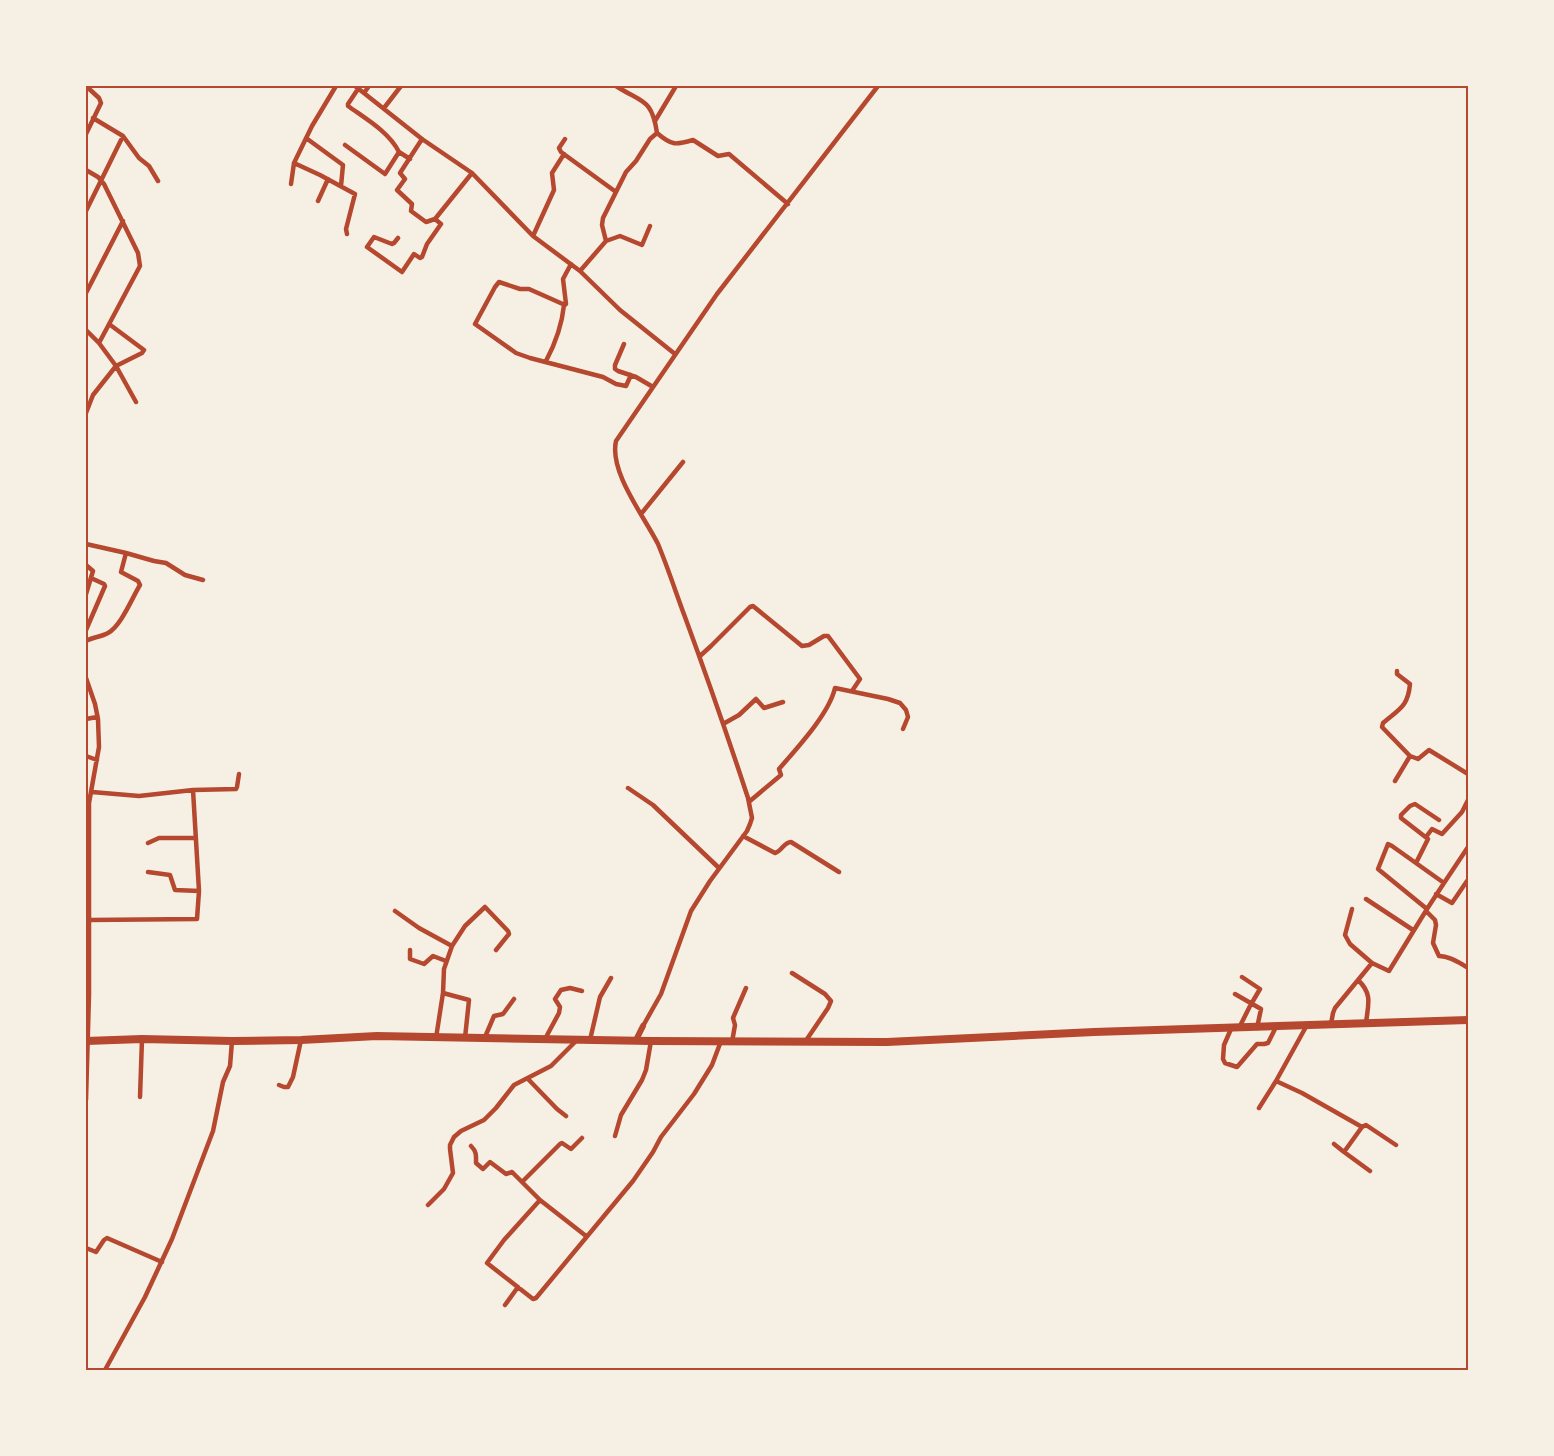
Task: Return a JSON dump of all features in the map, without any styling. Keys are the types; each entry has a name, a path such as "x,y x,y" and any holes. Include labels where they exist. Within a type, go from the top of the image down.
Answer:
{"main road":[{"path":"86,1041 301,1040 377,1036 636,1041 887,1042 1094,1032 1468,1020"}],"street":[{"path":"86,86 101,101 86,134"},
{"path":"291,184 294,164 312,126 336,86"},
{"path":"364,93 369,86"},
{"path":"384,108 401,86"},
{"path":"616,86 644,101 652,111 657,133 670,143 678,144 693,140 718,156 729,154 788,204"},
{"path":"655,121 676,86"},
{"path":"636,1041 661,994 691,911 747,831 752,818 750,801 700,656 657,544 618,470 614,447 620,433 717,294 876,86"},
{"path":"410,159 399,152 396,145 365,117 348,106 357,87 422,139 472,173 533,236 580,271 620,310 675,354"},
{"path":"93,118 123,135 138,158 149,166 158,181"},
{"path":"606,241 602,222 616,192 627,172 650,139 657,133"},
{"path":"306,138 342,165 341,186"},
{"path":"422,139 400,172 405,179 397,190 412,204 411,211 426,222 435,219 472,173"},
{"path":"564,139 558,149 616,192"},
{"path":"86,211 121,140"},
{"path":"345,145 385,174 399,152"},
{"path":"533,236 554,190 552,173 564,154"},
{"path":"294,164 328,179 355,195 346,229 347,234"},
{"path":"86,170 101,180 138,253 140,267 99,343"},
{"path":"318,201 328,179"},
{"path":"398,238 392,244 374,237 367,247 402,272 414,254 422,257 427,244 441,224 435,219"},
{"path":"86,293 123,221"},
{"path":"580,271 606,241 617,236 642,245 650,226"},
{"path":"546,361 553,348 566,304 563,279 570,264"},
{"path":"564,305 529,289 520,289 499,282 474,323 516,353 603,377 626,386 631,375"},
{"path":"86,413 93,395 116,366 144,350 109,324"},
{"path":"86,330 116,366 136,402"},
{"path":"624,344 615,369 636,376 652,387"},
{"path":"641,514 682,462"},
{"path":"86,544 166,563 185,575 203,580"},
{"path":"86,641 107,633 115,627 140,585 138,581 121,572 126,553"},
{"path":"86,564 93,571 86,594"},
{"path":"91,578 105,586 86,630 92,637"},
{"path":"700,656 753,606 802,646 828,636 860,678 852,692"},
{"path":"1397,671 1397,674 1410,684 1407,700 1382,726 1410,756 1418,759 1429,750 1468,774"},
{"path":"86,678 98,717 99,747 87,809 89,920 86,1100"},
{"path":"750,801 781,775 779,769 828,706 835,688 900,703 908,717 903,729"},
{"path":"723,724 739,715 756,699 764,708 783,702"},
{"path":"86,718 98,717"},
{"path":"86,756 97,760"},
{"path":"1395,781 1410,756"},
{"path":"92,792 139,796 193,790 236,789 239,774"},
{"path":"628,788 652,805 719,868"},
{"path":"89,920 144,918 196,920 199,891 193,790"},
{"path":"1426,837 1432,828 1442,834 1462,812 1468,800"},
{"path":"1416,863 1428,840 1401,818 1402,814 1415,804 1439,820"},
{"path":"743,836 775,853 787,843 792,842 839,872"},
{"path":"148,843 159,838 196,838"},
{"path":"1444,883 1388,844 1378,869 1436,920 1433,943 1438,956 1458,961 1468,968"},
{"path":"1352,909 1345,936 1350,944 1372,963 1389,971 1468,847"},
{"path":"148,872 170,875 175,890 199,891"},
{"path":"1436,894 1452,903 1467,881"},
{"path":"1366,899 1413,930"},
{"path":"436,1038 446,961 452,946 465,926 486,907 509,933 496,950"},
{"path":"395,911 417,927 452,946"},
{"path":"410,950 410,959 424,964 433,956 446,961"},
{"path":"1331,1024 1335,1008 1372,963"},
{"path":"792,973 831,1000 805,1042"},
{"path":"1242,977 1260,989 1224,1046 1222,1059 1225,1063 1237,1067 1257,1044 1268,1043 1276,1027"},
{"path":"590,1040 600,997 611,978"},
{"path":"1358,980 1368,994 1366,1023"},
{"path":"545,1039 560,1013 560,1007 555,1000 560,992 567,988 582,991"},
{"path":"732,1042 735,1025 733,1018 746,988"},
{"path":"443,993 469,1000 465,1038"},
{"path":"1235,994 1261,1009 1257,1028"},
{"path":"484,1037 494,1016 503,1014 514,999"},
{"path":"1259,1108 1307,1025"},
{"path":"140,1097 142,1039"},
{"path":"428,1205 448,1184 453,1173 450,1145 454,1137 489,1117 514,1085 551,1066 578,1039"},
{"path":"279,1085 288,1087 293,1077 301,1040"},
{"path":"105,1371 146,1297 172,1239 213,1131 223,1082 230,1066 231,1041"},
{"path":"615,1136 621,1115 646,1070 651,1041"},
{"path":"540,1200 486,1263 531,1298 536,1298 633,1180 661,1137 694,1094 712,1065 721,1041"},
{"path":"528,1079 566,1116"},
{"path":"1276,1081 1362,1126 1365,1125 1396,1145"},
{"path":"1344,1152 1362,1126"},
{"path":"522,1182 560,1144 571,1149 582,1138"},
{"path":"1334,1144 1370,1171"},
{"path":"471,1146 476,1152 475,1162 483,1169 490,1162 506,1174 512,1172 540,1200 586,1236"},
{"path":"86,1248 96,1251 107,1238 162,1262"},
{"path":"505,1305 518,1287"}]}
